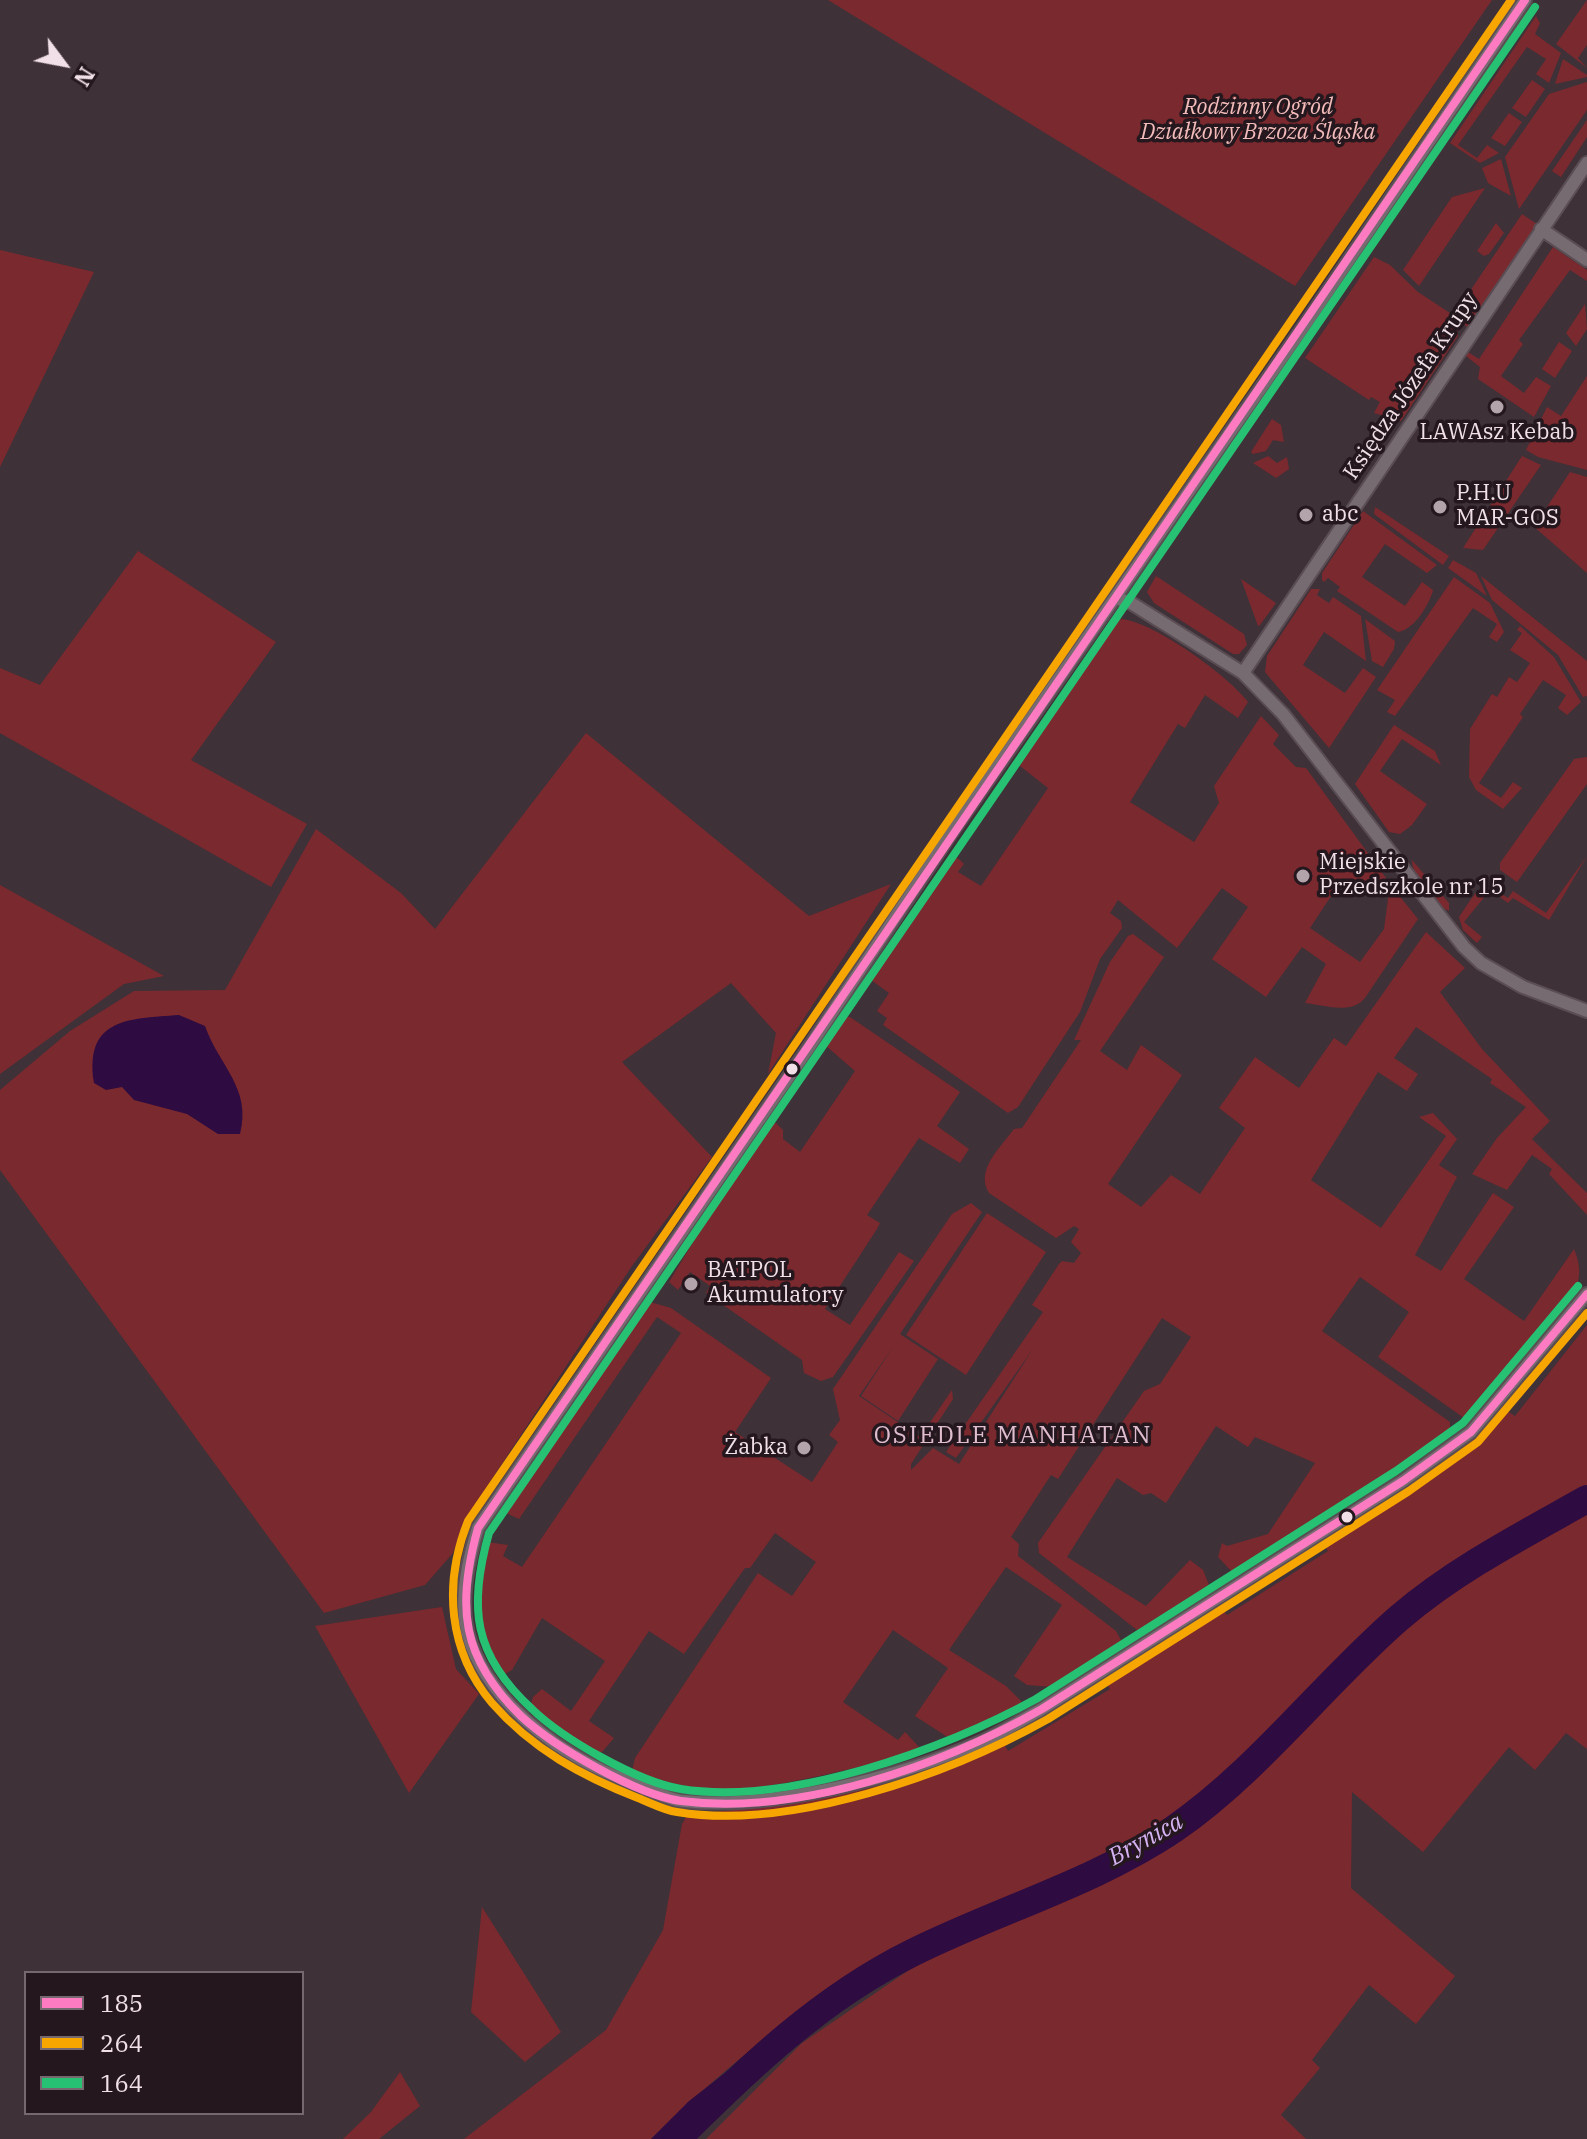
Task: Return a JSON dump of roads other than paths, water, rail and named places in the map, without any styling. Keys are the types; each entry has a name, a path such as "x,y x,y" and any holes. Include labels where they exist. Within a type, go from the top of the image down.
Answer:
{"street":[{"path":"1525,0 1116,598 947,839 819,1035 478,1528 464,1589 468,1642 495,1690 525,1722 601,1773 681,1801 736,1800 819,1792 941,1758 987,1740 1067,1694 1403,1481 1471,1432 1587,1294"},
{"name":"Księdza Józefa Krupy","path":"1243,673 1587,163"},
{"path":"1541,229 1587,260"},
{"path":"1116,598 1131,603 1243,673 1318,757 1464,947 1481,963 1523,987 1587,1011"}],"waterway":[{"name":"Brynica","path":"677,2139 787,2036 879,1971 912,1953 1111,1865 1174,1829 1234,1781 1399,1618 1443,1584 1490,1554 1587,1499"}],"place":[{"name":"LAWAsz Kebab","path":"1497,407"},
{"name":"P.H.U MAR-GOS","path":"1440,507"},
{"name":"abc","path":"1306,515"},
{"name":"Miejskie Przedszkole nr 15","path":"1303,876"},
{"name":"BATPOL Akumulatory","path":"691,1284"},
{"name":"Żabka","path":"804,1448"}],"district":[{"name":"OSIEDLE MANHATAN","path":"1013,1436"}],"park label":[{"name":"Rodzinny Ogród Działkowy Brzoza Śląska","path":"1258,120"}]}
